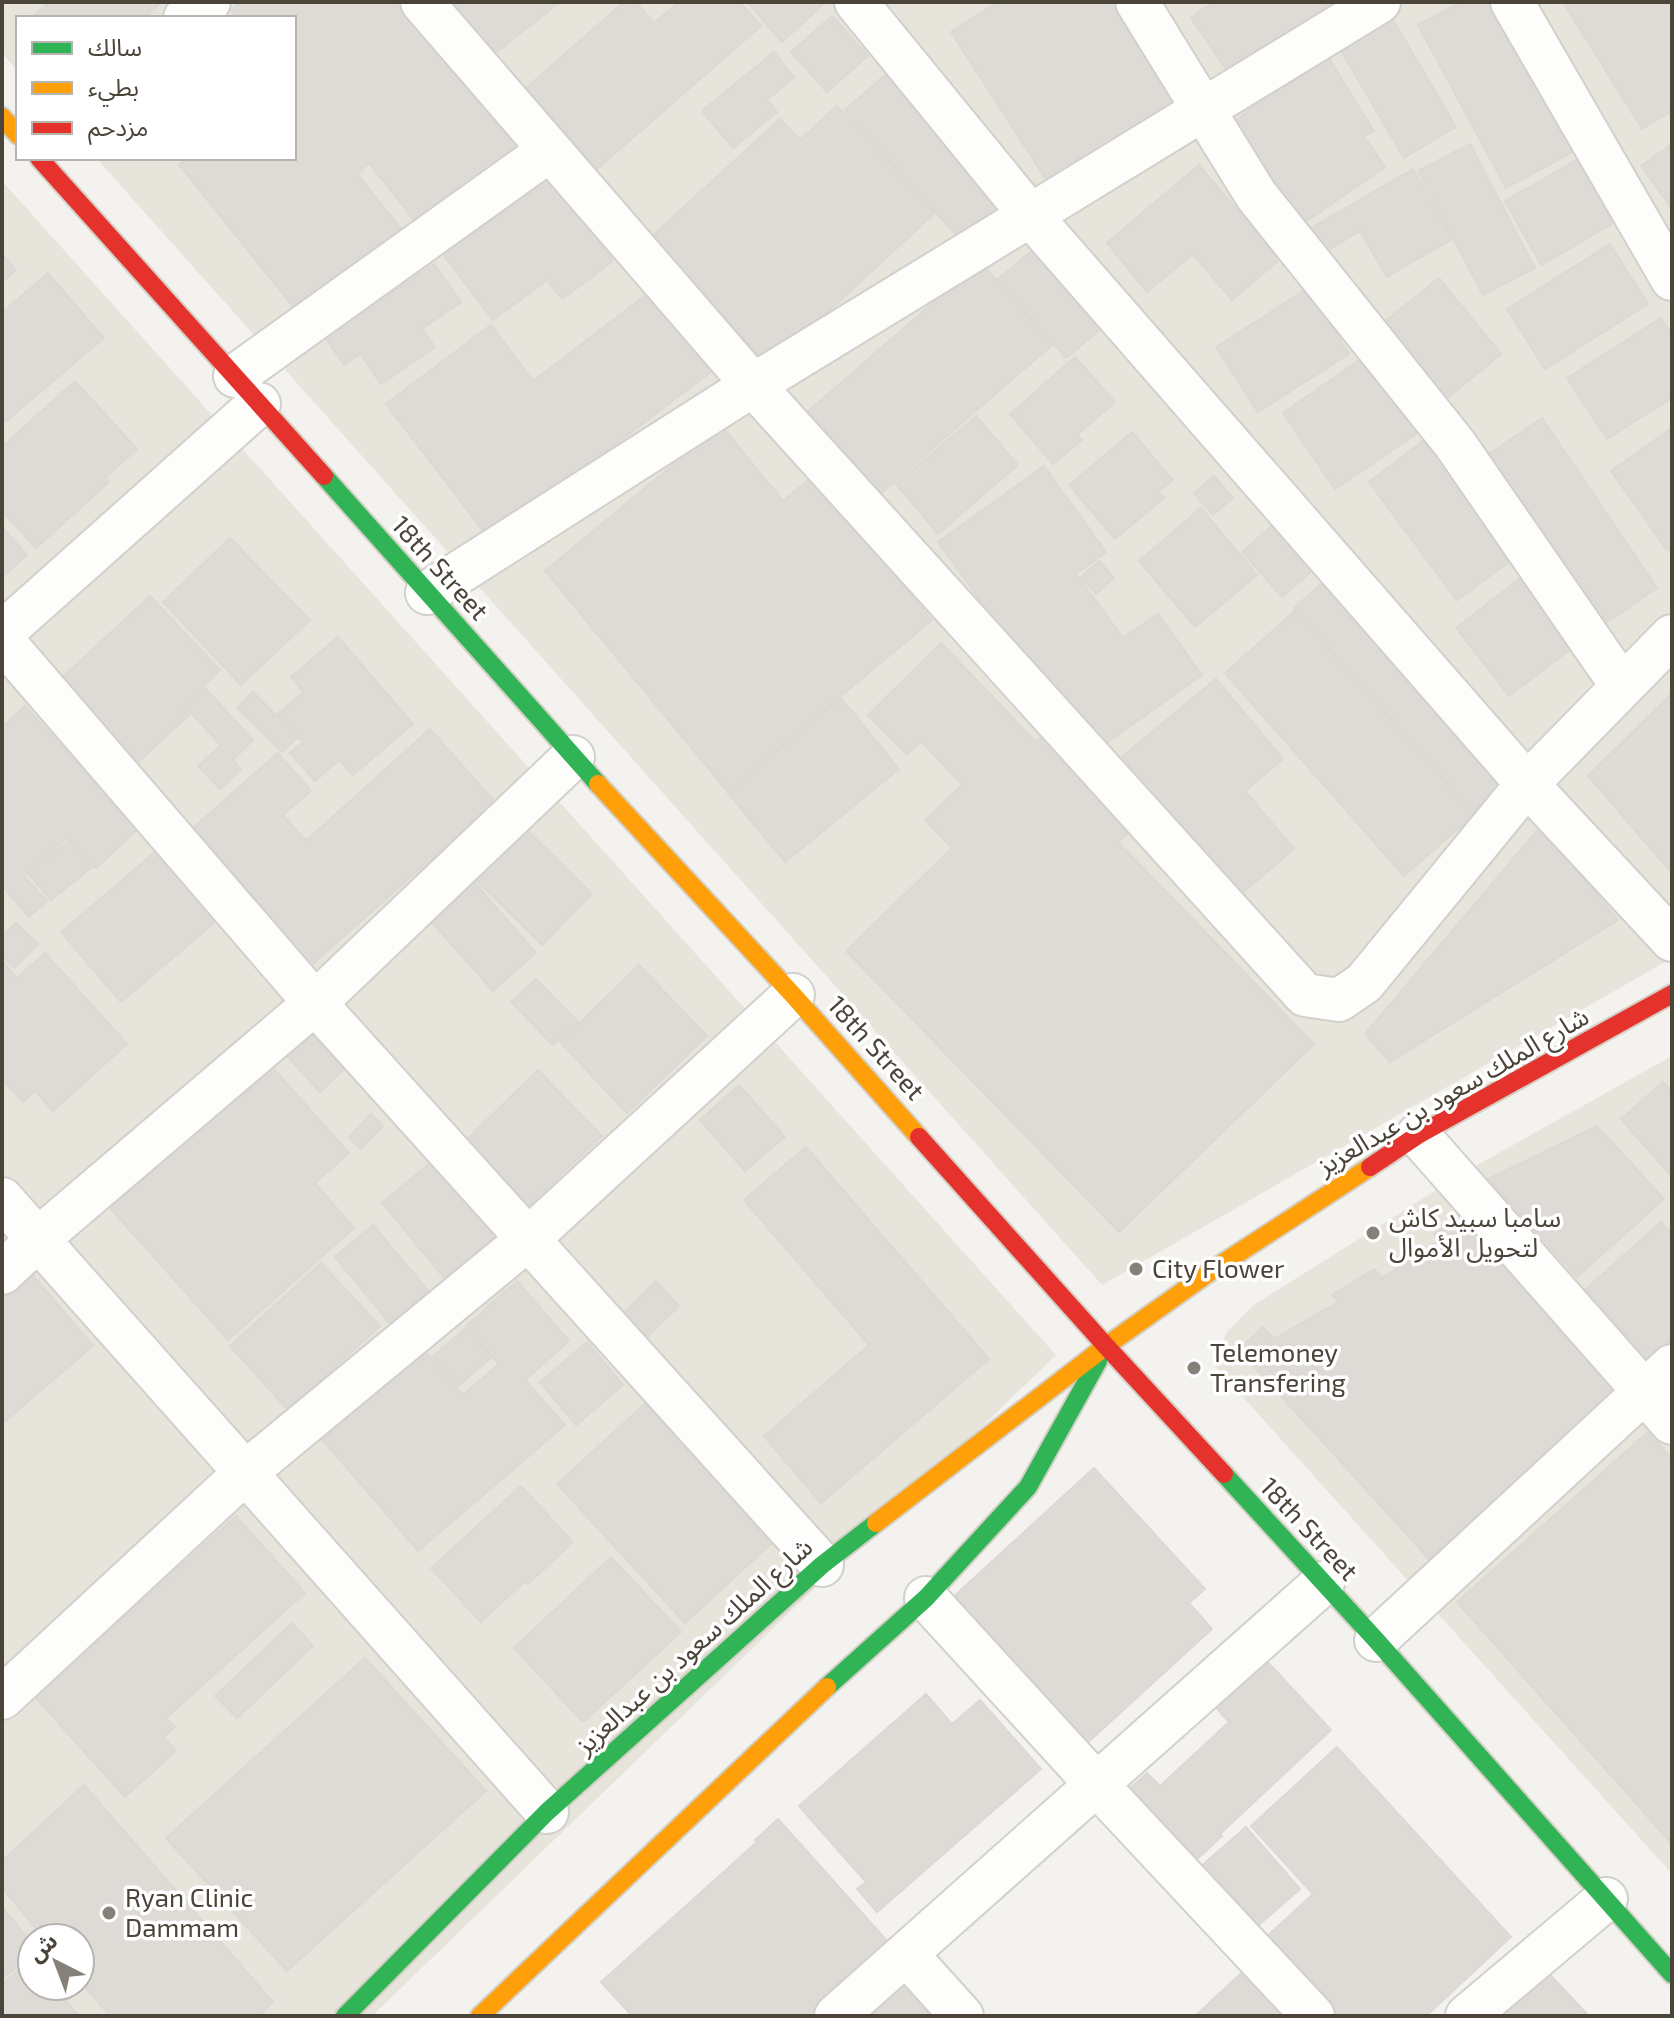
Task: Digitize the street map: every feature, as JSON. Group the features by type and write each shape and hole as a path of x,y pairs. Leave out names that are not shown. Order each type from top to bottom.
{"main road":[{"name":"18th Street","path":"41,160 573,757 793,995 1606,1899 1665,1952"},
{"name":"شارع الملك سعود بن عبدالعزيز","path":"345,2016 547,1812 822,1565 1106,1346 1214,1269 1418,1135 1672,994"},
{"name":"شارع الملك سعود بن عبدالعزيز","path":"480,2016 823,1690 926,1598 1028,1487 1106,1346"}],"street":[{"path":"188,16 209,2"},
{"path":"422,2 753,385 1305,995 1339,1000 1364,983 1527,784 1672,636"},
{"path":"856,2 1030,215 1527,784 1672,940"},
{"path":"1137,2 1256,195 1455,444 1622,686"},
{"path":"427,593 753,385 1379,2"},
{"path":"1512,2 1672,279"},
{"path":"2,633 247,390 550,150"},
{"path":"2,640 315,1003 822,1565"},
{"path":"2,1273 315,1003 573,757"},
{"path":"3,1696 246,1472 528,1239 793,995"},
{"path":"1418,1135 1658,1379 1672,1423"},
{"path":"2,1199 547,1812"},
{"path":"1376,1640 1658,1379"},
{"path":"836,2016 1323,1583"},
{"path":"926,1598 1313,2016"},
{"path":"1467,2016 1606,1899"},
{"path":"906,1954 962,2016"}],"shaded area":[{"path":"2,2 1672,2 1672,958 1102,1285 98,160 296,160 296,16 16,16 16,69 2,53"},
{"path":"2,181 1056,1355 372,2016 2,2016"},
{"path":"1672,1056 1672,1874 1215,1366 1226,1333 1252,1306 1470,1169"}],"building":[{"path":"50,2 162,2 146,16 33,16"},
{"path":"241,2 401,2 522,152 423,231 369,163 357,174 407,236 303,319 179,165 185,160 296,160 296,16 236,16 231,10"},
{"path":"445,2 560,2 489,58"},
{"path":"624,2 636,2 654,23 679,2 740,2 761,26 597,169 526,88"},
{"path":"747,2 826,2 782,42"},
{"path":"997,2 1131,2 1190,93 1049,184 951,32"},
{"path":"1213,2 1345,2 1233,79 1191,18"},
{"path":"1461,2 1498,2 1578,149 1506,188 1418,25"},
{"path":"1563,2 1672,2 1672,111 1642,129"},
{"path":"1389,13 1456,127 1404,158 1337,44"},
{"path":"832,16 868,56 827,92 791,52"},
{"path":"1324,50 1374,131 1364,136 1385,167 1301,225 1232,124"},
{"path":"774,52 794,77 767,100 777,112 733,148 702,111"},
{"path":"885,75 1003,206 962,242 845,110"},
{"path":"837,106 935,213 769,366 651,237 780,119 800,140"},
{"path":"1470,144 1535,268 1483,295 1418,171"},
{"path":"1672,144 1672,209 1641,166"},
{"path":"1578,159 1614,223 1541,265 1505,201"},
{"path":"1199,165 1279,260 1232,300 1193,254 1147,292 1107,243"},
{"path":"1413,169 1452,239 1387,277 1360,231 1325,252 1311,228"},
{"path":"549,173 613,261 562,299 547,280 493,320 442,253"},
{"path":"1610,244 1648,304 1545,369 1507,309"},
{"path":"1035,248 1104,326 1066,358 997,280"},
{"path":"2,254 16,270 2,282"},
{"path":"980,262 1052,345 878,496 806,413"},
{"path":"434,264 461,302 422,329 435,347 381,384 360,354 344,365 320,330 381,289 387,296"},
{"path":"48,273 104,338 4,423 2,313"},
{"path":"1439,278 1501,354 1440,404 1378,327"},
{"path":"655,288 716,368 490,540 386,404 491,325 533,381"},
{"path":"1308,288 1349,354 1258,412 1216,347"},
{"path":"1661,318 1672,334 1672,398 1607,439 1567,378"},
{"path":"1367,355 1419,432 1335,489 1283,413"},
{"path":"1075,357 1115,402 1077,435 1082,440 1053,464 1010,414"},
{"path":"75,381 137,449 105,478 109,482 36,548 2,511 2,447"},
{"path":"976,416 1018,465 938,534 896,484"},
{"path":"1542,418 1657,588 1600,627 1486,456"},
{"path":"721,425 783,501 813,476 932,620 727,791 545,571"},
{"path":"1672,428 1672,546 1667,550 1611,471"},
{"path":"1132,432 1173,480 1158,492 1164,498 1115,539 1069,485"},
{"path":"1428,437 1517,556 1457,600 1369,482"},
{"path":"1044,466 1106,552 1076,574 1123,638 1158,614 1202,675 1091,754 938,542"},
{"path":"1214,476 1233,498 1213,515 1194,493"},
{"path":"1201,508 1257,575 1195,627 1139,561"},
{"path":"1273,525 1313,570 1282,597 1242,552"},
{"path":"2,527 27,555 2,577"},
{"path":"230,538 310,620 241,685 163,602"},
{"path":"1099,561 1114,578 1096,594 1081,577"},
{"path":"1333,573 1515,779 1475,814 1294,608"},
{"path":"1522,577 1575,646 1509,696 1456,628"},
{"path":"150,596 220,670 182,706 190,714 134,766 51,688"},
{"path":"1295,611 1474,815 1404,876 1225,673"},
{"path":"338,637 413,724 353,775 339,760 315,781 290,753 303,742 278,714 303,692 291,677"},
{"path":"941,643 1036,742 1042,737 1132,829 1118,842 1314,1044 1119,1232 846,951 952,848 925,820 962,785 921,741 907,755 868,715"},
{"path":"1216,679 1283,759 1245,791 1294,849 1234,900 1117,761"},
{"path":"205,688 253,740 233,760 241,769 220,789 198,766 221,745 185,707"},
{"path":"253,692 298,737 282,752 237,708"},
{"path":"1672,693 1672,873 1588,776"},
{"path":"841,698 899,769 785,862 727,792"},
{"path":"25,706 137,830 96,868 68,837 24,876 47,901 29,917 2,886 2,727"},
{"path":"430,729 495,802 306,970 185,835 278,753 311,791 283,815 306,841"},
{"path":"520,823 592,894 542,945 470,874"},
{"path":"1540,827 1618,920 1390,1062 1365,1034"},
{"path":"70,840 92,867 51,900 28,874"},
{"path":"161,847 221,917 121,1002 61,932"},
{"path":"474,882 536,953 493,991 430,920"},
{"path":"16,923 38,944 14,968 2,956 2,937"},
{"path":"45,953 127,1044 53,1111 35,1091 23,1102 2,1079 2,961 17,978"},
{"path":"639,965 707,1036 627,1113 560,1042"},
{"path":"536,979 578,1022 553,1045 511,1002"},
{"path":"301,1023 345,1068 320,1092 277,1045"},
{"path":"263,1057 349,1153 315,1183 354,1228 228,1340 102,1199"},
{"path":"538,1070 602,1136 521,1213 458,1148"},
{"path":"1663,1082 1672,1092 1672,1177 1621,1119"},
{"path":"739,1085 785,1137 745,1171 700,1120"},
{"path":"371,1114 383,1126 361,1149 349,1137"},
{"path":"1597,1126 1664,1199 1577,1277 1488,1179"},
{"path":"806,1147 989,1359 821,1503 764,1436 869,1345 744,1200"},
{"path":"437,1157 506,1239 450,1285 382,1203"},
{"path":"1464,1214 1620,1395 1429,1559 1239,1350 1263,1327 1274,1339 1338,1302 1332,1295 1374,1269 1382,1278 1439,1241 1434,1234"},
{"path":"1661,1222 1672,1234 1672,1339 1648,1360 1586,1289"},
{"path":"373,1225 436,1300 397,1332 335,1257"},
{"path":"321,1263 380,1326 288,1410 230,1346"},
{"path":"26,1267 93,1346 2,1424 2,1288"},
{"path":"517,1281 569,1341 525,1380 565,1425 418,1551 322,1439 424,1350 463,1395 499,1364 466,1326"},
{"path":"656,1281 679,1306 634,1350 610,1327"},
{"path":"466,1328 491,1358 458,1386 433,1356"},
{"path":"587,1342 623,1385 576,1425 540,1382"},
{"path":"648,1401 775,1540 685,1623 557,1484"},
{"path":"1648,1432 1672,1459 1672,1844 1457,1602"},
{"path":"1094,1468 1205,1589 1189,1603 1212,1629 1085,1745 951,1599"},
{"path":"521,1486 573,1542 481,1622 431,1568"},
{"path":"236,1516 305,1593 166,1718 175,1727 164,1737 176,1751 125,1797 35,1697"},
{"path":"611,1557 681,1632 583,1722 514,1648"},
{"path":"292,1623 313,1646 237,1718 215,1696"},
{"path":"1262,1656 1331,1730 1194,1862 1127,1791 1147,1773 1160,1786 1229,1722 1212,1703"},
{"path":"365,1658 486,1791 287,1971 166,1838"},
{"path":"926,1694 952,1724 980,1700 1041,1769 877,1912 857,1889 866,1882 799,1806"},
{"path":"1337,1747 1511,1937 1426,2016 1333,2016 1263,1940 1313,1894 1251,1826"},
{"name":"Ryan Clinic Dammam","path":"84,1785 273,2002 259,2016 110,2016 96,2000 96,1922 31,1922 2,1888 2,1861"},
{"path":"778,1819 889,1943 808,2016 632,2016 601,1982 757,1842 755,1840"},
{"path":"1246,1827 1300,1889 1253,1930 1199,1868"},
{"path":"2,1907 16,1924 16,1967 2,1979"},
{"path":"1540,1964 1589,2016 1485,2016"},
{"path":"1249,1966 1295,2016 1195,2016"},
{"path":"16,1972 16,2002 67,2002 79,2016 2,2016 2,1985"},
{"path":"903,1974 939,2016 854,2016"}],"traffic: fast":[{"path":"324,476 598,784"},
{"path":"827,1687 926,1598 1028,1487 1098,1361"},
{"path":"1224,1474 1376,1640 1672,1974"},
{"path":"345,2016 547,1812 822,1565 876,1523"}],"traffic: slow":[{"path":"2,117 16,133"},
{"path":"598,784 919,1137"},
{"path":"876,1523 1106,1346 1214,1269 1370,1167"},
{"path":"480,2016 827,1687"}],"traffic: jam":[{"path":"41,160 324,476"},
{"path":"1370,1167 1418,1135 1672,994"},
{"path":"919,1137 1224,1474"}],"place":[{"name":"سامبا سبيد كاش لتحويل الأموال","path":"1373,1233"},
{"name":"City Flower","path":"1136,1269"},
{"name":"Telemoney Transfering","path":"1194,1368"},
{"name":"Ryan Clinic Dammam","path":"109,1913"}]}
